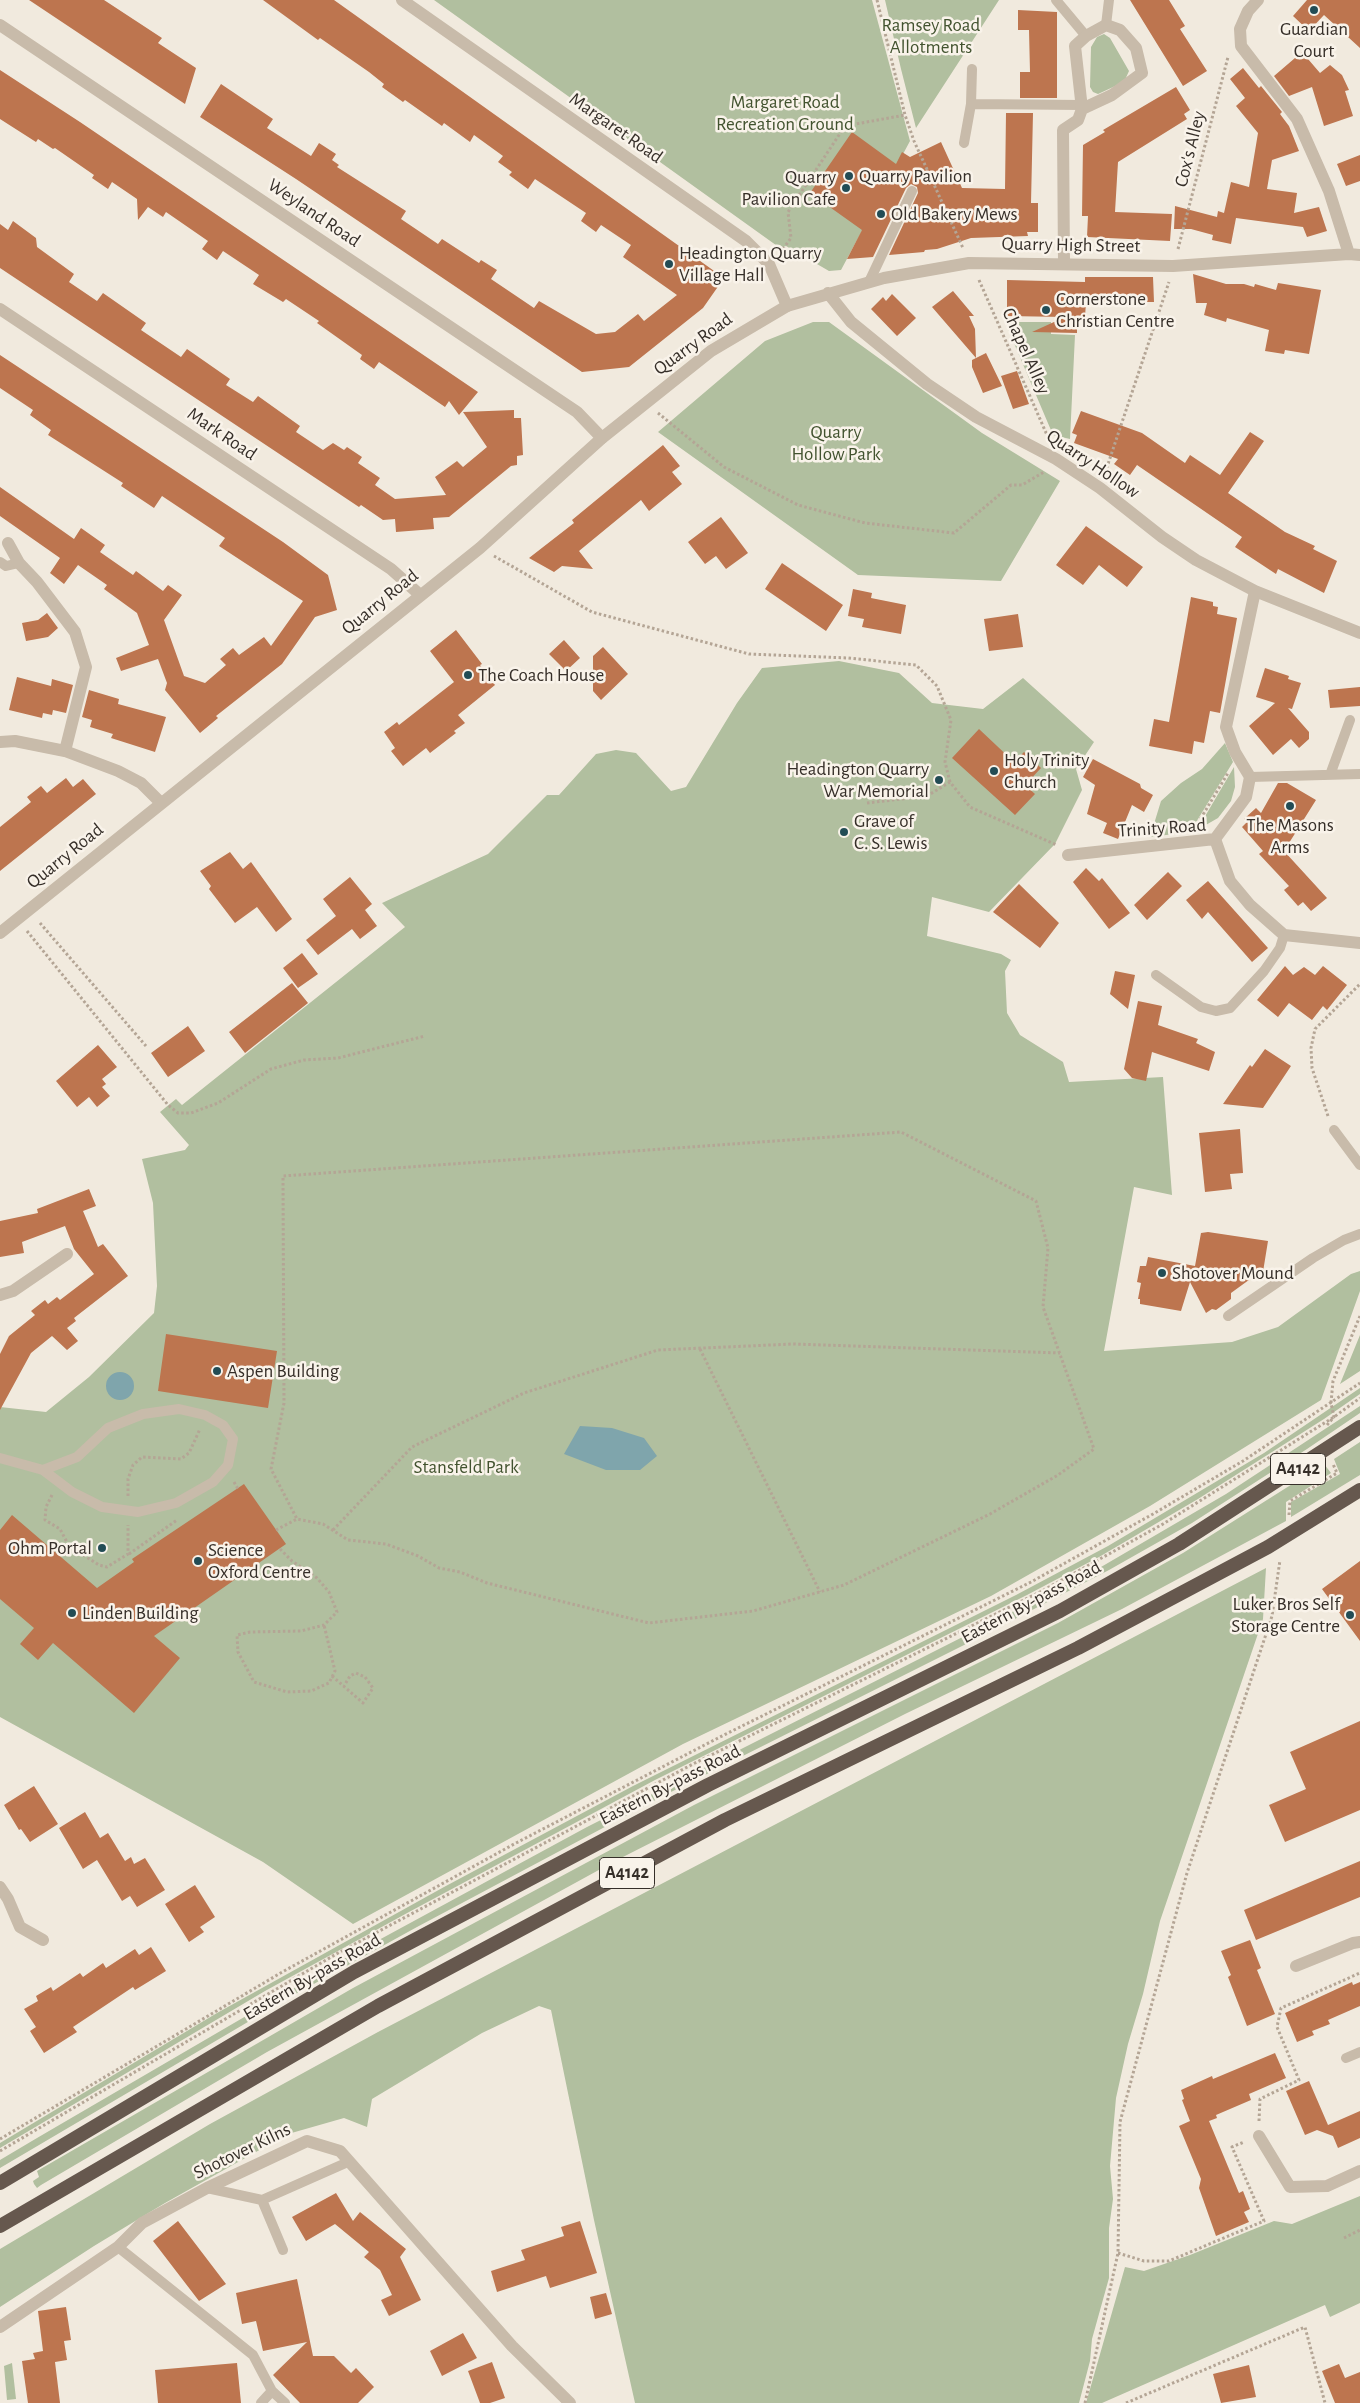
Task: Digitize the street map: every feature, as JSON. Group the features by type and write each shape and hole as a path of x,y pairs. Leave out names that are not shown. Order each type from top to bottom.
{"highway":[{"name":"Eastern By-pass Road","path":"0,2183 354,1972 708,1785 1060,1611 1179,1544 1360,1427"},
{"name":"A4142","path":"0,2226 404,1992 724,1820 1078,1648 1287,1536 1360,1490"}],"street":[{"name":"Margaret Road","path":"402,0 746,241 769,264 787,306"},
{"path":"1258,0 1248,11 1240,29 1241,46 1298,119 1355,255"},
{"name":"Weyland Road","path":"0,25 577,412 602,438"},
{"path":"1064,263 1063,130 1078,120 1082,107 1075,46 1086,36 1106,26 1120,30 1136,48 1142,73 1112,95 1082,107"},
{"name":"Quarry High Street","path":"787,306 870,282 970,263 1173,266 1355,255"},
{"name":"Quarry Hollow","path":"828,293 851,322 927,384 976,417 1051,456 1100,488 1190,556 1255,591 1360,633"},
{"name":"Quarry Road","path":"0,933 419,594 480,548 602,438 647,402 712,351 787,306"},
{"name":"Mark Road","path":"0,309 391,569 419,594"},
{"path":"8,543 19,563 37,582 74,632 86,667 65,751"},
{"path":"1215,839 1246,796 1250,777 1238,757 1226,727 1255,591"},
{"path":"0,742 15,741 65,751 118,771 141,783 161,803"},
{"name":"Trinity Road","path":"1068,855 1215,839 1230,881 1250,905 1284,935"},
{"path":"1284,935 1360,943"},
{"path":"0,1295 13,1291 67,1254"},
{"path":"0,1887 8,1899 20,1927 43,1940"},
{"path":"1296,1966 1360,1942"},
{"path":"1259,2136 1290,2187 1327,2186 1360,2171"},
{"name":"Shotover Kilns","path":"0,2327 118,2248 142,2223 207,2188 307,2141 340,2151 512,2346 570,2403"}],"lane":[{"path":"1056,0 1086,36"},
{"path":"1106,26 1109,0"},
{"path":"964,143 970,104 972,69"},
{"path":"970,104 1082,107"},
{"path":"870,282 912,191"},
{"path":"0,562 6,566 19,563"},
{"path":"1330,775 1350,720"},
{"path":"1250,777 1360,774"},
{"path":"1156,975 1201,1007 1216,1011 1230,1008 1264,972 1280,948 1284,935"},
{"path":"1334,1130 1360,1165"},
{"path":"1228,1316 1313,1258 1344,1240 1360,1234"},
{"path":"0,1458 43,1470 72,1492 102,1507 138,1512 176,1503 213,1482 228,1465 233,1439 223,1425 205,1415 179,1409 143,1414 108,1428 78,1457 43,1470"},
{"path":"1346,2058 1360,2052"},
{"path":"207,2188 262,2200 348,2162"},
{"path":"262,2200 283,2250"},
{"path":"118,2248 253,2355 272,2391 285,2403"},
{"path":"262,2403 272,2391"}],"path":[{"name":"Chapel Alley","path":"877,0 914,141 1048,437 1051,456"},
{"name":"Cox's Alley","path":"1100,488 1173,266 1230,52 1241,46"},
{"path":"769,264 791,238 788,212 845,126 906,115"},
{"path":"647,402 668,423 724,466 798,505 865,523 954,533 1011,485 1022,485 1045,471 1051,456"},
{"path":"480,548 592,612 748,654 848,658 916,665 937,686 952,720 945,762 950,782 970,807 1056,844 1068,855"},
{"path":"1186,843 1238,757"},
{"path":"867,803 927,796 950,782"},
{"path":"29,910 146,1046"},
{"path":"17,919 168,1105 178,1113 191,1112 218,1103 271,1069 304,1060 338,1058 425,1036"},
{"path":"1334,1130 1316,1084 1312,1068 1311,1048 1316,1029 1360,984"},
{"path":"276,1530 297,1520 323,1524 348,1540 386,1544 418,1556 438,1568 460,1572 487,1583 649,1623 753,1611 844,1585 990,1514 1058,1475 1094,1449 1043,1307 1048,1248 1036,1201 900,1132 283,1176 284,1403 272,1469 297,1520"},
{"path":"1334,1417 1331,1403 1333,1381 1360,1316"},
{"path":"333,1530 412,1446 524,1393 658,1350 793,1344 1060,1353"},
{"path":"700,1349 820,1592"},
{"path":"0,2139 284,1971 516,1843 729,1733 1031,1582 1145,1519 1243,1461 1360,1383"},
{"path":"0,2151 338,1953 692,1764 1042,1591 1163,1524 1334,1417 1360,1398"},
{"path":"59,1482 46,1507 45,1520 60,1529 69,1546 99,1565 107,1567 128,1554 128,1479 133,1465 142,1458 181,1459 189,1452 198,1439 205,1415"},
{"path":"1085,2403 1118,2252 1120,2122 1187,1873 1272,1616 1280,1558 1287,1536 1290,1500 1337,1473 1327,1450 1323,1431 1334,1417"},
{"path":"280,1549 292,1561 317,1578 329,1592 337,1612 324,1625 302,1631 250,1632 237,1635 238,1652 254,1682 287,1692 311,1691 329,1683 335,1671 324,1625"},
{"path":"332,1676 363,1703 373,1688 365,1677 356,1673 350,1676 344,1686"},
{"path":"1344,2238 1360,2230"},
{"path":"1126,2403 1305,2327 1325,2403"}],"green space":[{"name":"Margaret Road Recreation Ground","path":"434,0 872,0 910,141 841,270 829,271 786,246 780,248"},
{"name":"Ramsey Road Allotments","path":"885,0 999,0 916,128 901,69"},
{"path":"1104,34 1110,38 1129,71 1124,82 1098,94 1093,92 1090,87 1091,47 1097,37"},
{"name":"Quarry Hollow Park","path":"813,322 829,322 982,433 1060,481 1001,581 858,575 658,432 765,341"},
{"path":"1005,322 1051,322 1051,334 1075,335 1070,439 1053,435"},
{"name":"Stansfeld Park","path":"839,661 899,673 932,703 983,709 1023,678 1094,742 1076,769 1082,790 1055,844 989,912 932,897 927,936 1001,954 1011,960 1005,971 1007,1013 1020,1035 1063,1062 1069,1082 1163,1077 1172,1195 1134,1187 1104,1351 1232,1342 1278,1327 1351,1274 1360,1271 1360,1291 1321,1400 1150,1506 991,1596 683,1744 353,1924 263,1862 0,1717 0,1407 46,1412 89,1377 154,1313 157,1286 153,1203 142,1159 185,1150 189,1145 160,1112 176,1099 182,1105 405,927 382,903 488,854 547,795 559,795 596,754 616,750 636,753 671,791 686,787 737,703 762,668"},
{"path":"1225,743 1233,762 1190,832 1150,837 1161,801 1181,783 1202,769"},
{"path":"1234,767 1235,787 1231,801 1218,818 1197,830"},
{"path":"1360,1335 1360,1371 1340,1384"},
{"path":"1360,1388 1360,1394 1324,1419 1198,1499 1099,1557 1027,1595 655,1780 409,1912 265,1991 0,2148 0,2143 217,2013 444,1887 633,1786 1016,1595 1108,1546 1264,1453"},
{"path":"1360,1406 1360,1413 1307,1449 1192,1523 1109,1570 663,1796 417,1927 292,1996 0,2168 0,2160 342,1960 587,1827 1101,1567 1226,1494"},
{"path":"1360,1442 1360,1475 1291,1517 1291,1502 1340,1474 1334,1459"},
{"path":"1324,1464 1331,1473 1286,1502 1286,1521 1122,1609 905,1714 617,1860 267,2052 37,2188 34,2184 33,2181 39,2177 37,2171 353,1988 694,1805 1058,1623 1183,1553"},
{"path":"1266,1568 1263,1619 1160,1921 1143,1994 1128,2044 1116,2098 1110,2166 1113,2199 1109,2228 1109,2278 1092,2339 1090,2361 1079,2403 635,2403 594,2220 551,2010 539,2006 482,2033 372,2099 367,2127 344,2118 288,2134 165,2203 0,2307 0,2249 210,2124 378,2032"},
{"path":"1360,2196 1360,2303 1330,2317 1325,2305 1102,2403 1086,2403 1125,2267 1144,2271 1190,2255 1274,2221 1292,2224"},
{"path":"12,2363 16,2399 7,2400 4,2366"}],"water":[{"path":"120,1372 130,1376 134,1386 130,1396 120,1400 110,1396 106,1386 110,1376"},
{"path":"580,1426 612,1428 644,1438 657,1456 640,1470 606,1470 564,1454"}],"building":[{"path":"29,0 104,0 162,38 158,43 196,68 185,104"},
{"path":"263,0 334,0 724,278 703,308 629,367 582,372 296,179 200,117 221,84 273,119 267,128 311,156 319,143 336,154 332,160 339,165 337,167 406,211 401,219 438,244 442,239 479,263 481,260 497,270 491,279 534,308 539,301 596,334 615,332 638,314 644,321 677,295 623,257 631,245 601,225 596,232 581,221 586,213 535,179 528,189 509,175 512,172 498,162 503,156 474,135 470,142 444,123 442,126 405,100 403,102 382,87 384,84 369,72 320,38 318,40"},
{"path":"1130,0 1169,0 1185,26 1180,29 1207,71 1183,86"},
{"path":"1307,0 1360,0 1360,48 1324,15 1309,31 1293,16"},
{"path":"1018,10 1057,12 1057,98 1020,98 1020,72 1030,72 1029,30 1018,30"},
{"path":"1302,52 1320,73 1330,65 1342,75 1349,90 1345,91 1353,116 1324,126 1312,87 1289,96 1274,76"},
{"path":"1243,68 1259,88 1261,86 1282,112 1280,114 1289,126 1299,151 1272,160 1267,189 1297,193 1294,213 1319,207 1327,231 1307,237 1303,227 1236,218 1231,244 1212,240 1213,235 1191,229 1174,229 1175,206 1217,217 1218,211 1224,213 1231,182 1249,187 1258,133 1236,106 1245,98 1230,79"},
{"path":"0,70 80,122 478,392 459,415 449,401 445,407 379,362 374,369 360,359 362,355 317,323 319,321 286,299 283,302 253,284 259,275 223,251 217,260 202,249 208,241 166,212 163,217 148,207 138,220 137,199 112,182 108,189 92,178 94,175 55,148 53,149 38,139 36,142 0,119"},
{"path":"1176,87 1190,110 1184,114 1187,119 1118,162 1115,212 1172,214 1170,241 1087,237 1088,216 1082,216 1083,145 1105,132 1103,130"},
{"path":"1006,113 1033,113 1031,203 1038,203 1038,232 1027,232 1028,236 971,238 937,249 925,250 924,252 889,255 918,193 917,187 911,184 906,188 873,257 847,259 862,230 810,193 852,132 896,164 902,152 910,157 941,142 962,188 1005,189"},
{"path":"1360,155 1360,181 1346,186 1337,164"},
{"path":"13,221 36,238 37,247 74,274 69,282 97,301 103,293 146,323 141,330 181,357 187,349 230,379 226,385 253,402 258,396 300,426 296,432 323,450 333,443 344,450 347,447 362,457 358,463 380,478 375,485 395,499 446,495 435,477 457,461 463,467 487,447 463,412 514,410 514,418 521,418 523,455 517,456 517,465 511,466 449,517 433,518 434,529 396,532 395,519 383,520 361,505 359,507 0,268 0,224 8,230"},
{"path":"1193,274 1226,284 1244,284 1254,287 1255,284 1276,290 1278,283 1321,290 1309,354 1285,350 1284,354 1265,351 1269,330 1227,318 1226,322 1204,315 1207,303 1196,303"},
{"path":"1085,277 1153,277 1154,302 1086,302 1085,317 1077,316 1077,333 1032,332 1065,317 1007,316 1007,280 1085,282"},
{"path":"953,291 974,316 969,316 975,329 976,358 932,307"},
{"path":"892,294 916,318 897,336 871,309 883,297 886,301"},
{"path":"986,353 1002,386 983,393 972,367 972,360"},
{"path":"0,355 283,542 328,575 337,610 315,617 282,664 216,716 218,718 200,733 165,690 167,683 158,659 121,671 116,658 149,645 137,613 104,589 107,585 78,565 64,584 50,573 60,558 0,516 0,487 74,539 81,528 105,545 100,552 133,575 136,571 163,591 168,585 182,595 164,620 184,676 205,683 226,665 220,659 233,648 239,655 264,637 271,646 303,601 219,546 225,538 162,496 154,508 121,486 123,483 48,435 51,430 30,415 33,410 0,388"},
{"path":"1017,371 1029,404 1013,409 1001,376"},
{"path":"1081,411 1142,433 1185,463 1190,455 1220,475 1250,432 1264,441 1228,493 1285,532 1315,546 1313,549 1337,561 1324,593 1278,569 1276,574 1235,547 1242,537 1137,465 1130,475 1114,464 1118,459 1074,443 1077,435 1072,433"},
{"path":"663,445 680,466 672,472 682,484 649,511 641,500 579,551 593,569 562,566 554,572 529,558 574,523 572,520"},
{"path":"721,517 748,553 726,569 716,556 705,564 688,542"},
{"path":"1086,526 1143,567 1127,587 1099,565 1083,585 1056,565"},
{"path":"782,563 843,605 826,631 765,589"},
{"path":"853,589 872,593 871,598 906,605 901,634 862,627 864,619 848,616"},
{"path":"1191,597 1213,602 1213,606 1218,607 1217,614 1237,618 1220,713 1210,711 1204,743 1194,741 1192,754 1149,746 1154,719 1169,722"},
{"path":"47,613 58,628 48,637 26,641 22,623 38,620"},
{"path":"1018,614 1023,647 989,651 984,619"},
{"path":"456,630 482,664 480,665 495,685 458,715 465,723 454,731 456,733 430,753 426,748 403,766 391,751 395,748 384,732 397,722 399,725 454,682 430,651"},
{"path":"564,640 580,658 566,671 549,654"},
{"path":"603,647 628,674 601,700 593,691 593,656"},
{"path":"1265,668 1289,676 1288,679 1301,683 1292,709 1288,708 1309,732 1309,739 1299,748 1291,739 1273,755 1249,726 1275,703 1256,697"},
{"path":"17,677 51,686 52,679 73,685 66,713 53,710 52,715 43,713 42,718 9,710"},
{"path":"1360,687 1360,706 1330,708 1328,690"},
{"path":"89,690 119,699 118,704 166,717 155,752 111,738 113,734 90,727 92,720 82,717"},
{"name":"Holy Trinity Church","path":"979,729 1014,762 1024,752 1041,768 1025,785 1035,794 1015,815 952,758"},
{"path":"1093,759 1140,784 1141,788 1153,795 1144,812 1132,805 1118,839 1103,833 1107,823 1087,814 1095,785 1083,777"},
{"path":"66,778 73,787 83,779 96,794 0,871 0,827 31,802 27,797 41,786 47,793"},
{"path":"1278,783 1287,783 1316,800 1284,851 1327,898 1311,911 1303,902 1298,906 1284,890 1289,886 1259,854 1263,851 1242,827 1247,822 1244,819 1256,808 1261,813"},
{"path":"230,852 243,869 251,862 292,919 276,932 257,907 235,923 209,889 211,886 200,871"},
{"path":"1086,868 1099,881 1102,878 1130,913 1109,929 1073,882"},
{"path":"1168,872 1182,886 1147,920 1134,905"},
{"path":"350,877 372,904 365,910 377,926 360,939 352,929 318,955 306,940 336,916 323,899"},
{"path":"1208,881 1268,948 1252,962 1208,912 1202,919 1186,900"},
{"path":"1019,884 1059,923 1040,948 993,912"},
{"path":"302,953 318,974 298,988 283,968"},
{"path":"1285,966 1293,975 1304,967 1315,975 1323,966 1347,985 1327,1010 1323,1006 1312,1020 1289,1003 1278,1017 1257,1000"},
{"path":"1115,971 1135,975 1128,1009 1110,994"},
{"path":"292,983 308,1003 245,1053 229,1032"},
{"path":"1138,1001 1162,1006 1158,1025 1198,1039 1196,1043 1215,1052 1209,1071 1152,1052 1146,1081 1132,1078 1124,1069"},
{"path":"188,1026 205,1051 168,1077 151,1053"},
{"path":"98,1045 117,1067 102,1079 106,1084 102,1087 110,1096 97,1107 89,1097 77,1107 56,1081"},
{"path":"1265,1049 1291,1066 1263,1108 1223,1104 1250,1065 1252,1067"},
{"path":"1240,1129 1243,1173 1230,1174 1232,1189 1205,1192 1199,1133"},
{"path":"89,1189 96,1206 83,1211 98,1247 103,1244 128,1276 74,1318 76,1321 67,1328 78,1341 67,1350 52,1336 31,1353 0,1410 0,1354 9,1336 35,1315 31,1311 45,1300 48,1304 57,1297 60,1300 94,1274 74,1249 65,1226 22,1242 24,1253 0,1257 0,1221 38,1213 37,1209"},
{"name":"Shotover Mound","path":"1208,1232 1268,1241 1262,1278 1253,1277 1231,1293 1231,1299 1216,1310 1212,1309 1206,1313 1190,1282 1181,1311 1140,1304 1140,1299 1138,1299 1141,1283 1137,1282 1140,1266 1146,1266 1148,1257 1195,1266 1201,1233"},
{"name":"Aspen Building","path":"166,1334 277,1351 268,1408 158,1391"},
{"path":"244,1484 286,1544 154,1636 180,1658 134,1713 53,1643 38,1660 20,1644 34,1628 0,1599 0,1530 12,1515 97,1588 134,1562 132,1559"},
{"name":"Luker Bros Self Storage Centre","path":"1360,1561 1360,1641 1322,1589"},
{"path":"1360,1721 1360,1810 1285,1842 1269,1805 1306,1789 1290,1752"},
{"path":"34,1786 58,1824 30,1842 21,1829 19,1830 4,1805"},
{"path":"85,1812 100,1838 108,1833 125,1861 131,1857 134,1864 145,1858 165,1890 137,1907 130,1896 122,1901 97,1860 83,1869 59,1828"},
{"path":"1360,1861 1360,1897 1256,1940 1244,1910"},
{"path":"195,1885 215,1917 200,1927 204,1932 189,1942 165,1904"},
{"path":"1250,1940 1261,1968 1257,1970 1275,2014 1247,2026 1228,1977 1231,1975 1221,1951"},
{"path":"151,1947 166,1971 135,1990 133,1987 73,2027 77,2032 44,2053 30,2031 36,2027 24,2009 38,2001 36,1996 51,1987 53,1991 80,1973 83,1977 103,1963 106,1968 135,1949 139,1955"},
{"path":"1352,1982 1353,1985 1360,1982 1360,2006 1328,2020 1330,2024 1312,2031 1314,2035 1297,2042 1285,2013"},
{"path":"1275,2053 1286,2078 1249,2094 1251,2100 1216,2115 1217,2118 1209,2121 1239,2193 1243,2191 1250,2209 1244,2212 1249,2222 1216,2236 1199,2188 1201,2179 1179,2126 1190,2121 1182,2100 1184,2099 1181,2090 1212,2076 1213,2079"},
{"path":"1309,2081 1328,2125 1360,2111 1360,2138 1338,2148 1333,2136 1317,2130 1305,2135 1286,2091"},
{"path":"336,2193 353,2221 360,2212 406,2249 400,2257 421,2300 389,2316 381,2300 392,2295 380,2270 364,2257 369,2252 335,2224 306,2241 292,2217"},
{"path":"178,2221 226,2284 199,2301 153,2241"},
{"path":"580,2221 597,2273 550,2288 546,2276 497,2292 491,2271 525,2260 521,2250 564,2236 561,2227"},
{"path":"297,2279 313,2356 334,2356 351,2373 356,2368 374,2387 358,2403 300,2403 273,2375 307,2342 263,2351 256,2321 242,2324 236,2293"},
{"path":"606,2293 612,2314 595,2319 590,2297"},
{"path":"66,2307 71,2340 64,2341 67,2360 55,2362 60,2403 28,2403 22,2361 35,2359 33,2353 43,2351 38,2311"},
{"path":"463,2333 477,2358 442,2376 430,2351"},
{"path":"492,2362 505,2398 490,2403 480,2403 468,2371"},
{"path":"237,2363 241,2403 158,2403 155,2370"},
{"path":"1339,2364 1345,2378 1360,2372 1360,2403 1335,2403 1322,2371"},
{"path":"1249,2365 1256,2397 1221,2403 1213,2374"}],"place":[{"name":"Guardian Court","path":"1314,10"},
{"name":"Quarry Pavilion","path":"849,176"},
{"name":"Quarry Pavilion Cafe","path":"846,188"},
{"name":"Old Bakery Mews","path":"881,214"},
{"name":"Headington Quarry Village Hall","path":"669,264"},
{"name":"Cornerstone Christian Centre","path":"1046,310"},
{"name":"The Coach House","path":"468,675"},
{"name":"Holy Trinity Church","path":"994,771"},
{"name":"Headington Quarry War Memorial","path":"939,780"},
{"name":"The Masons Arms","path":"1290,806"},
{"name":"Grave of C. S. Lewis","path":"844,832"},
{"name":"Shotover Mound","path":"1162,1273"},
{"name":"Aspen Building","path":"217,1371"},
{"name":"Ohm Portal","path":"102,1548"},
{"name":"Science Oxford Centre","path":"198,1561"},
{"name":"Linden Building","path":"72,1613"},
{"name":"Luker Bros Self Storage Centre","path":"1350,1615"}]}
